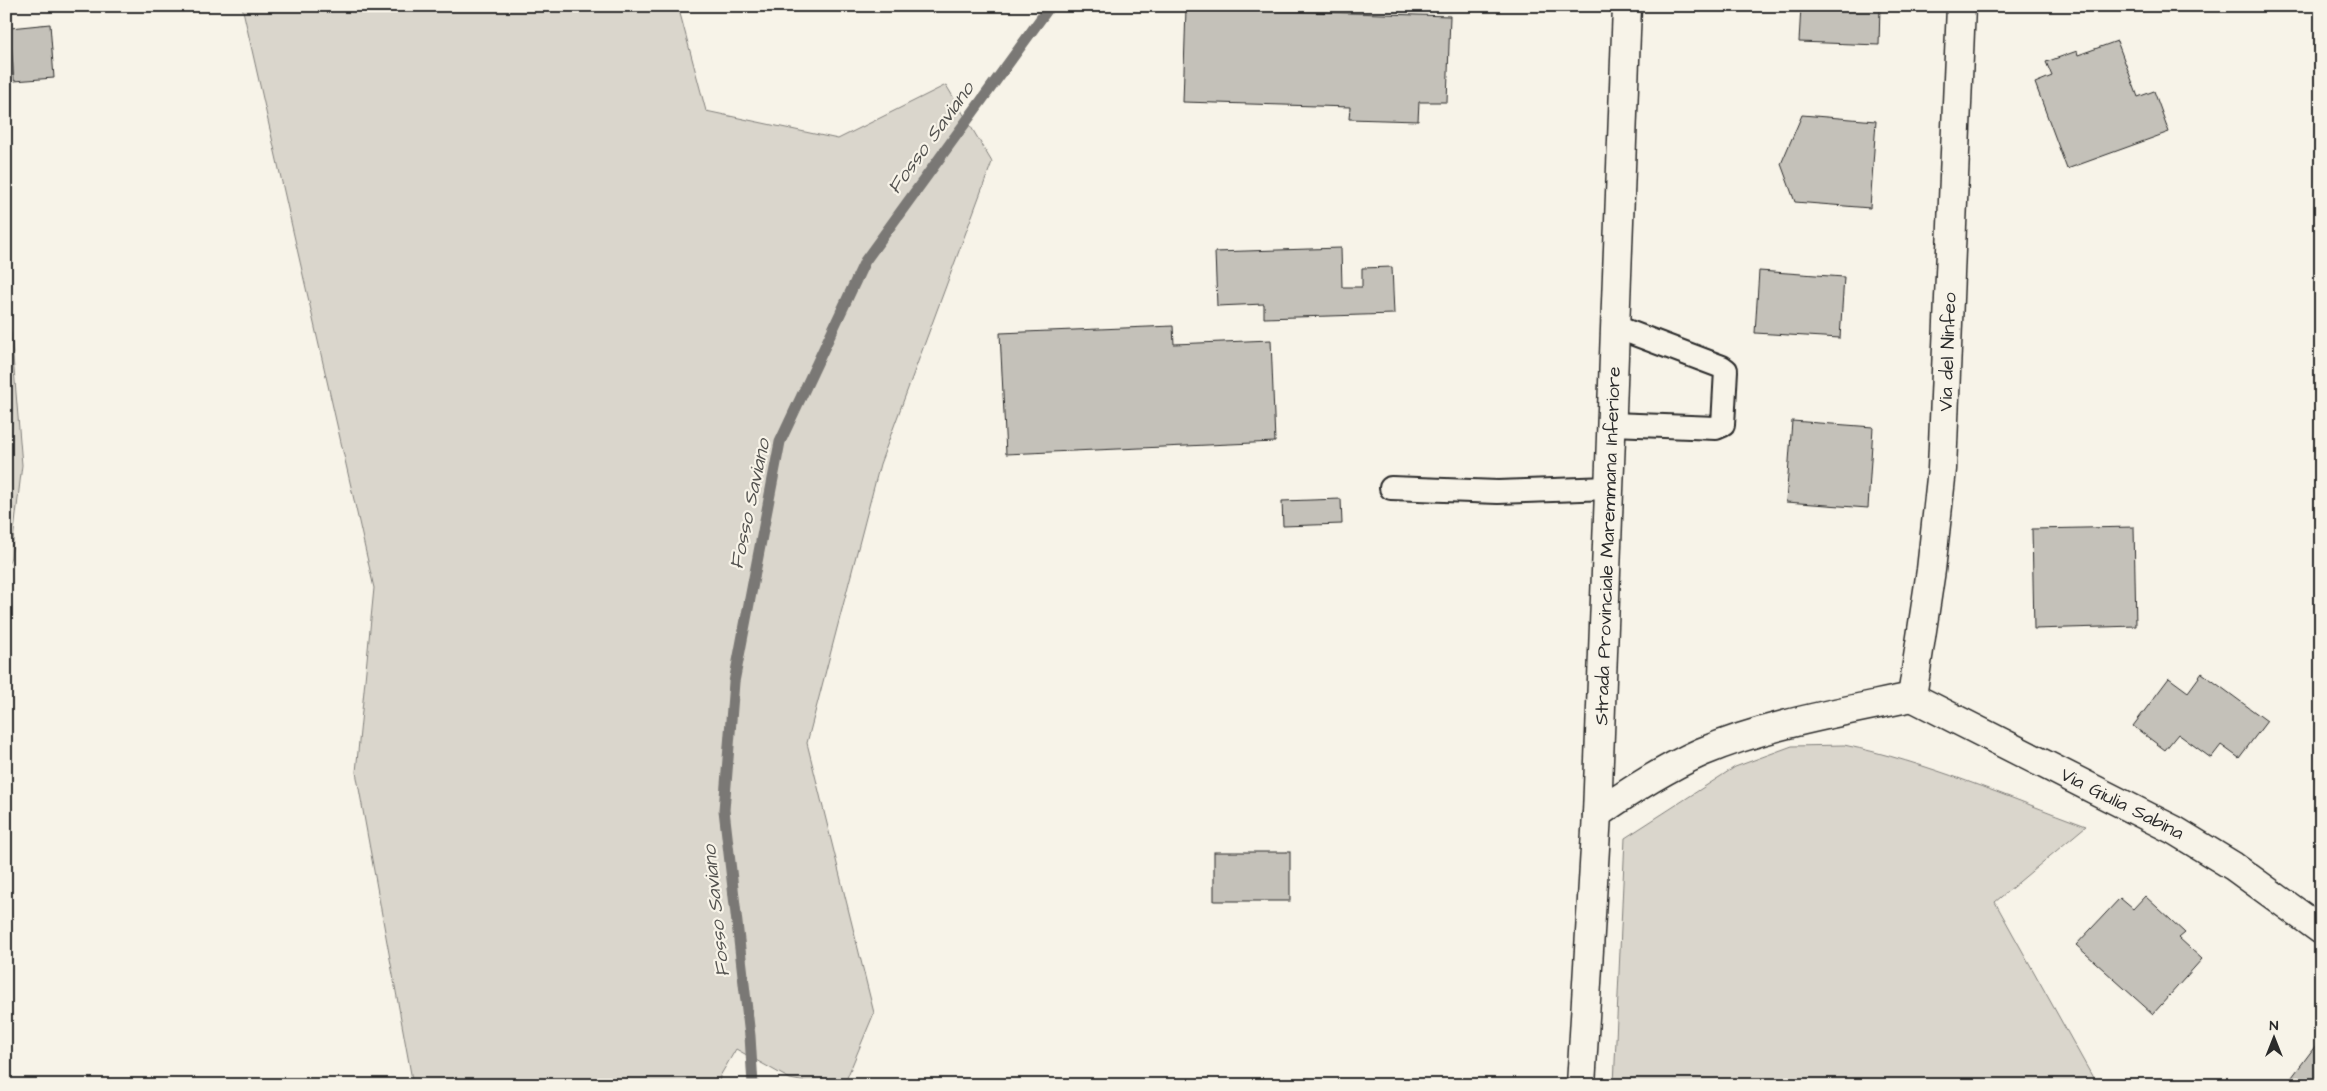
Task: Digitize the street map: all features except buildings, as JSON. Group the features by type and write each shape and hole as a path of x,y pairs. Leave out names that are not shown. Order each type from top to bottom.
{"street":[{"name":"Strada Provinciale Maremmana Inferiore","path":"1581,1085 1597,814 1627,6"},
{"name":"Via del Ninfeo","path":"1912,696 1932,570 1942,469 1961,6"},
{"path":"1597,814 1665,770 1725,743 1789,725 1912,696"},
{"name":"Via Giulia Sabina","path":"1912,696 2174,830 2233,866 2321,930"}],"lane":[{"path":"1612,424 1716,428 1723,425 1726,370 1722,366 1616,327"},
{"path":"1391,488 1498,492 1609,488"}],"shaded area":[{"path":"242,6 678,6 706,111 838,139 946,85 992,162 880,464 807,743 874,1013 844,1085 821,1085 790,1079 736,1049 720,1076 719,1085 413,1085 356,772 374,588"},
{"path":"6,314 11,333 22,465 11,557 6,569"},
{"path":"1844,745 1936,770 2086,826 1995,902 2097,1085 1614,1085 1625,838 1735,767 1792,746"}],"waterway":[{"name":"Fosso Saviano","path":"753,1085 750,1036 724,810 734,682 780,442 865,261 1050,6"}]}
